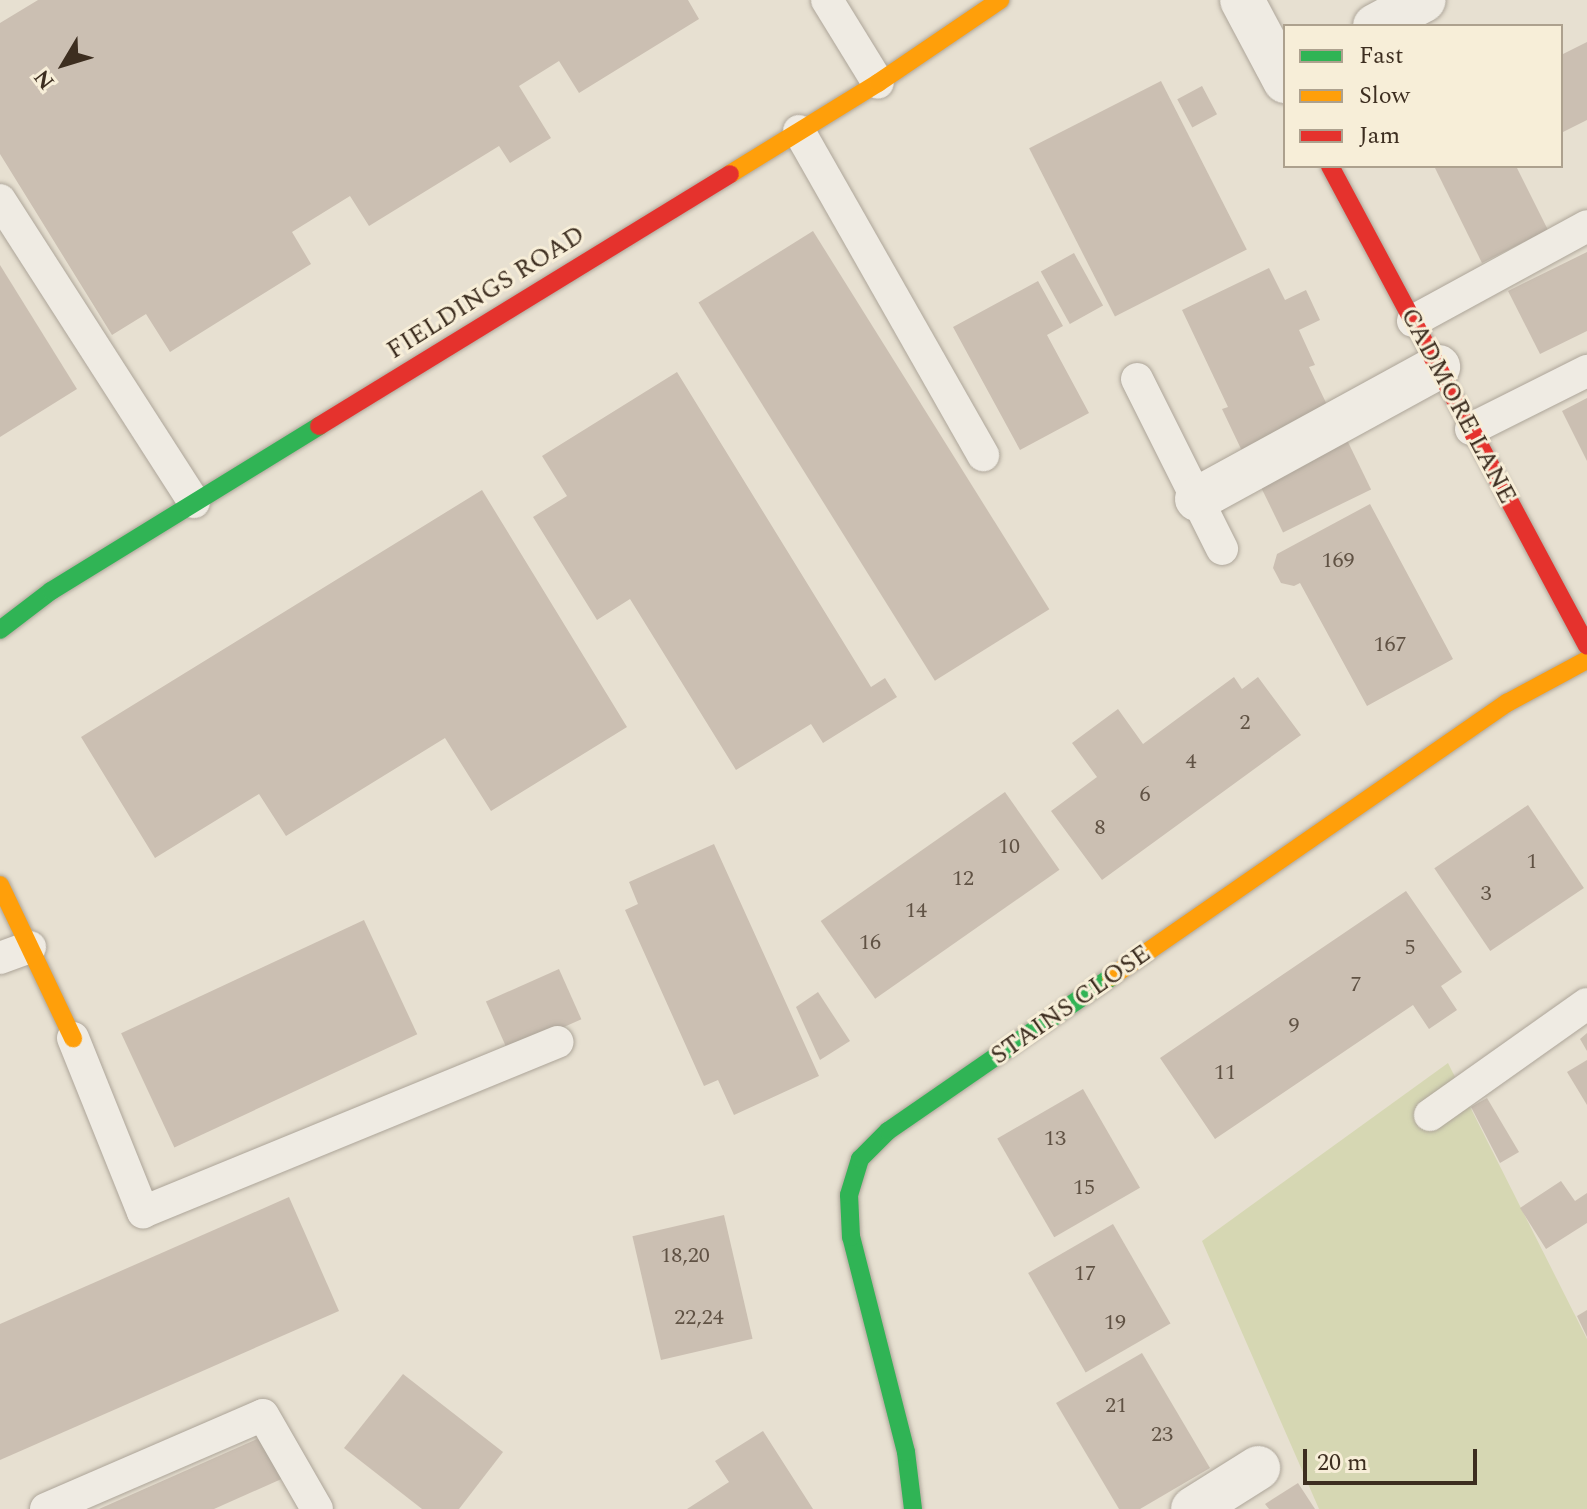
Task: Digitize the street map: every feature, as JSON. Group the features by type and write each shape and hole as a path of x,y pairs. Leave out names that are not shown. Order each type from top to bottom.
{"street":[{"name":"FIELDINGS ROAD","path":"0,630 51,591 878,83 1000,0"},
{"path":"1242,0 1283,75"},
{"path":"1379,24 1424,0"},
{"name":"CADMORE LANE","path":"1331,168 1587,646"},
{"path":"1197,499 1438,367"},
{"name":"STAINS CLOSE","path":"913,1509 906,1452 851,1237 849,1195 860,1159 888,1131 1507,703 1587,660"},
{"path":"0,885 73,1038"},
{"path":"1193,1509 1258,1468"}],"lane":[{"path":"827,0 878,83"},
{"path":"799,131 983,455"},
{"path":"0,200 194,502"},
{"path":"1413,321 1587,226"},
{"path":"1471,429 1587,371"},
{"path":"1137,379 1222,549"},
{"path":"0,958 30,947"},
{"path":"1430,1115 1587,1004"},
{"path":"73,1038 143,1212 557,1042"},
{"path":"46,1509 263,1415 317,1509"}],"green space":[{"path":"1448,1063 1587,1339 1587,1509 1319,1509 1202,1241"}],"building":[{"path":"38,0 688,0 699,19 579,93 559,61 519,86 551,138 510,163 499,146 369,226 350,196 292,232 311,264 170,352 146,314 112,335 0,154 0,23"},
{"path":"1587,42 1587,120 1563,132 1563,54"},
{"path":"1161,81 1247,249 1115,317 1029,148"},
{"path":"1202,86 1217,114 1192,127 1177,99"},
{"path":"1435,168 1517,168 1548,230 1482,263"},
{"path":"813,231 1049,609 935,681 699,303"},
{"path":"1587,252 1587,331 1540,354 1508,291"},
{"path":"1074,253 1103,305 1070,324 1041,271"},
{"path":"0,265 77,389 0,437"},
{"path":"1269,268 1285,300 1306,290 1320,320 1299,330 1315,365 1309,367 1329,409 1242,451 1222,409 1228,407 1182,310"},
{"path":"1038,281 1063,326 1047,335 1089,413 1020,450 953,327"},
{"path":"677,372 871,687 885,678 897,697 823,743 811,724 736,770 630,599 597,620 533,517 567,496 542,456"},
{"path":"1587,398 1587,461 1562,411"},
{"path":"1347,440 1371,489 1283,532 1259,483"},
{"path":"482,490 627,727 491,811 445,738 286,836 259,794 155,858 81,737"},
{"path":"1370,504 1453,659 1367,706 1300,583 1294,586 1281,583 1273,568 1277,554"},
{"path":"1234,677 1242,689 1258,677 1301,735 1102,880 1051,811 1097,777 1072,743 1118,709 1143,744"},
{"path":"1005,792 1059,870 875,999 821,921"},
{"path":"1528,805 1584,888 1490,951 1434,868"},
{"path":"714,844 819,1076 734,1115 718,1080 704,1086 625,910 638,904 629,882"},
{"path":"1406,891 1462,972 1441,986 1457,1010 1429,1029 1413,1005 1215,1139 1160,1058"},
{"path":"364,920 417,1034 174,1147 121,1033"},
{"path":"559,969 581,1019 508,1052 486,1002"},
{"path":"818,992 850,1041 820,1060 796,1007"},
{"path":"1587,1033 1587,1051 1580,1039"},
{"path":"1587,1060 1587,1105 1567,1072"},
{"path":"1083,1089 1140,1188 1054,1237 997,1138"},
{"path":"1487,1098 1519,1152 1500,1163 1471,1107"},
{"path":"1561,1181 1575,1201 1587,1193 1587,1223 1546,1249 1520,1208"},
{"path":"289,1197 339,1311 0,1460 0,1324"},
{"path":"724,1215 753,1339 661,1360 632,1236"},
{"path":"1113,1224 1170,1324 1086,1373 1028,1273"},
{"path":"1587,1310 1587,1337 1577,1316"},
{"path":"1142,1353 1210,1468 1140,1509 1119,1509 1056,1403"},
{"path":"403,1374 503,1452 459,1509 422,1509 344,1448"},
{"path":"763,1431 813,1509 687,1509 729,1482 715,1461"},
{"path":"266,1435 286,1477 214,1509 99,1509"},
{"path":"1298,1483 1315,1509 1269,1509 1265,1504"}],"traffic: fast":[{"path":"0,630 51,591 319,426"},
{"path":"913,1509 906,1452 851,1237 849,1195 860,1159 888,1131 1111,977"}],"traffic: slow":[{"path":"730,174 878,83 1000,0"},
{"path":"1111,977 1507,703 1587,660"},
{"path":"0,885 73,1038"}],"traffic: jam":[{"path":"1331,168 1587,646"},
{"path":"319,426 730,174"}]}
